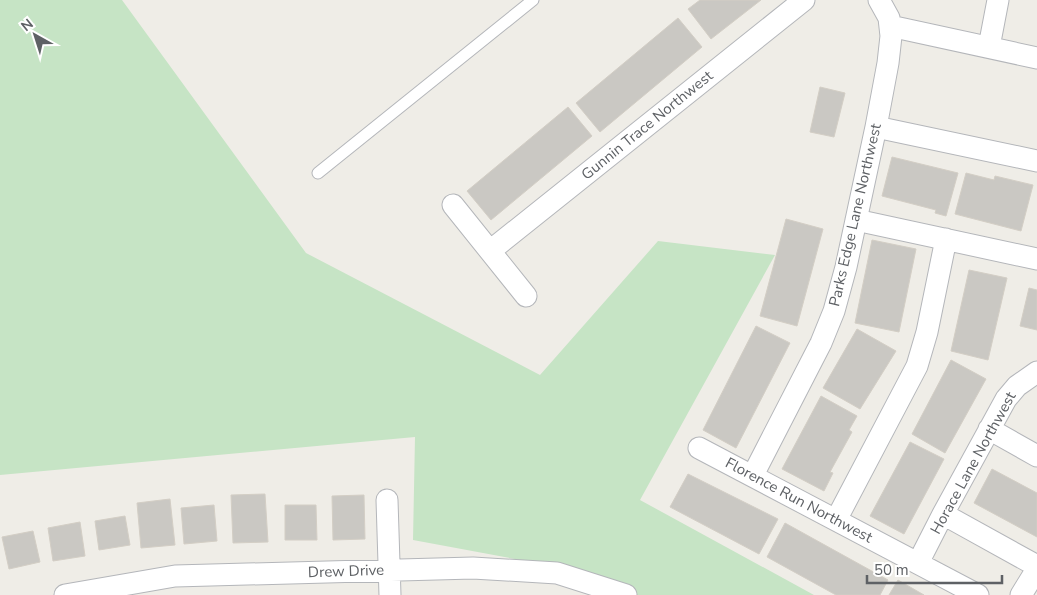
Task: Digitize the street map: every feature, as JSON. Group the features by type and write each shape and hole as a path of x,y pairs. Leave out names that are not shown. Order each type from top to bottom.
{"street":[{"name":"Gunnin Trace Northwest","path":"490,251 804,0"},
{"name":"Parks Edge Lane Northwest","path":"753,475 821,343 834,311 846,267 888,63 891,36 890,26 879,0"},
{"path":"988,47 998,0"},
{"path":"890,26 1037,58"},
{"path":"876,127 1037,162"},
{"path":"453,205 526,296"},
{"path":"856,220 1037,259"},
{"path":"836,520 917,366 927,332 946,239"},
{"name":"Horace Lane Northwest","path":"918,563 1006,398 1017,386 1037,372"},
{"path":"990,429 1037,456"},
{"name":"Florence Run Northwest","path":"700,448 978,595"},
{"path":"387,500 390,595"},
{"path":"943,514 1037,567 1022,595"},
{"name":"Drew Drive","path":"64,595 175,576 474,568 557,573 626,595"}],"lane":[{"path":"318,173 533,0"}],"green space":[{"path":"0,0 122,0 306,253 540,375 658,241 775,255 640,500 814,595 637,595 563,568 413,540 415,437 0,475"}],"building":[{"path":"700,0 761,0 711,39 688,9"},
{"path":"678,18 702,47 600,132 576,103"},
{"path":"820,87 845,93 834,137 810,132"},
{"path":"568,107 592,136 491,220 467,191"},
{"path":"892,157 958,173 946,216 935,213 936,210 882,196"},
{"path":"966,173 994,180 995,176 1033,185 1021,231 955,214"},
{"path":"786,219 823,229 797,326 760,316"},
{"path":"872,240 916,249 899,332 855,323"},
{"path":"969,270 1007,278 988,360 951,351"},
{"path":"1029,288 1037,290 1037,330 1020,326"},
{"path":"756,326 790,343 736,448 703,430"},
{"path":"857,329 896,351 860,409 823,388"},
{"path":"951,360 986,379 945,453 912,434"},
{"path":"821,396 857,416 849,430 852,432 830,472 833,473 824,491 782,469"},
{"path":"910,442 944,459 904,534 870,516"},
{"path":"992,469 1037,493 1037,537 974,503"},
{"path":"688,474 778,519 759,554 670,507"},
{"path":"265,494 268,542 233,543 231,495"},
{"path":"364,495 365,539 333,540 332,496"},
{"path":"170,499 175,545 141,548 137,503"},
{"path":"214,505 217,541 184,544 181,508"},
{"path":"285,505 316,505 317,540 285,540"},
{"path":"125,516 130,545 99,550 95,521"},
{"path":"80,522 85,556 53,561 48,528"},
{"path":"785,523 888,580 880,595 836,595 767,557"},
{"path":"33,531 40,562 9,569 2,537"},
{"path":"898,580 924,595 889,595"}]}
